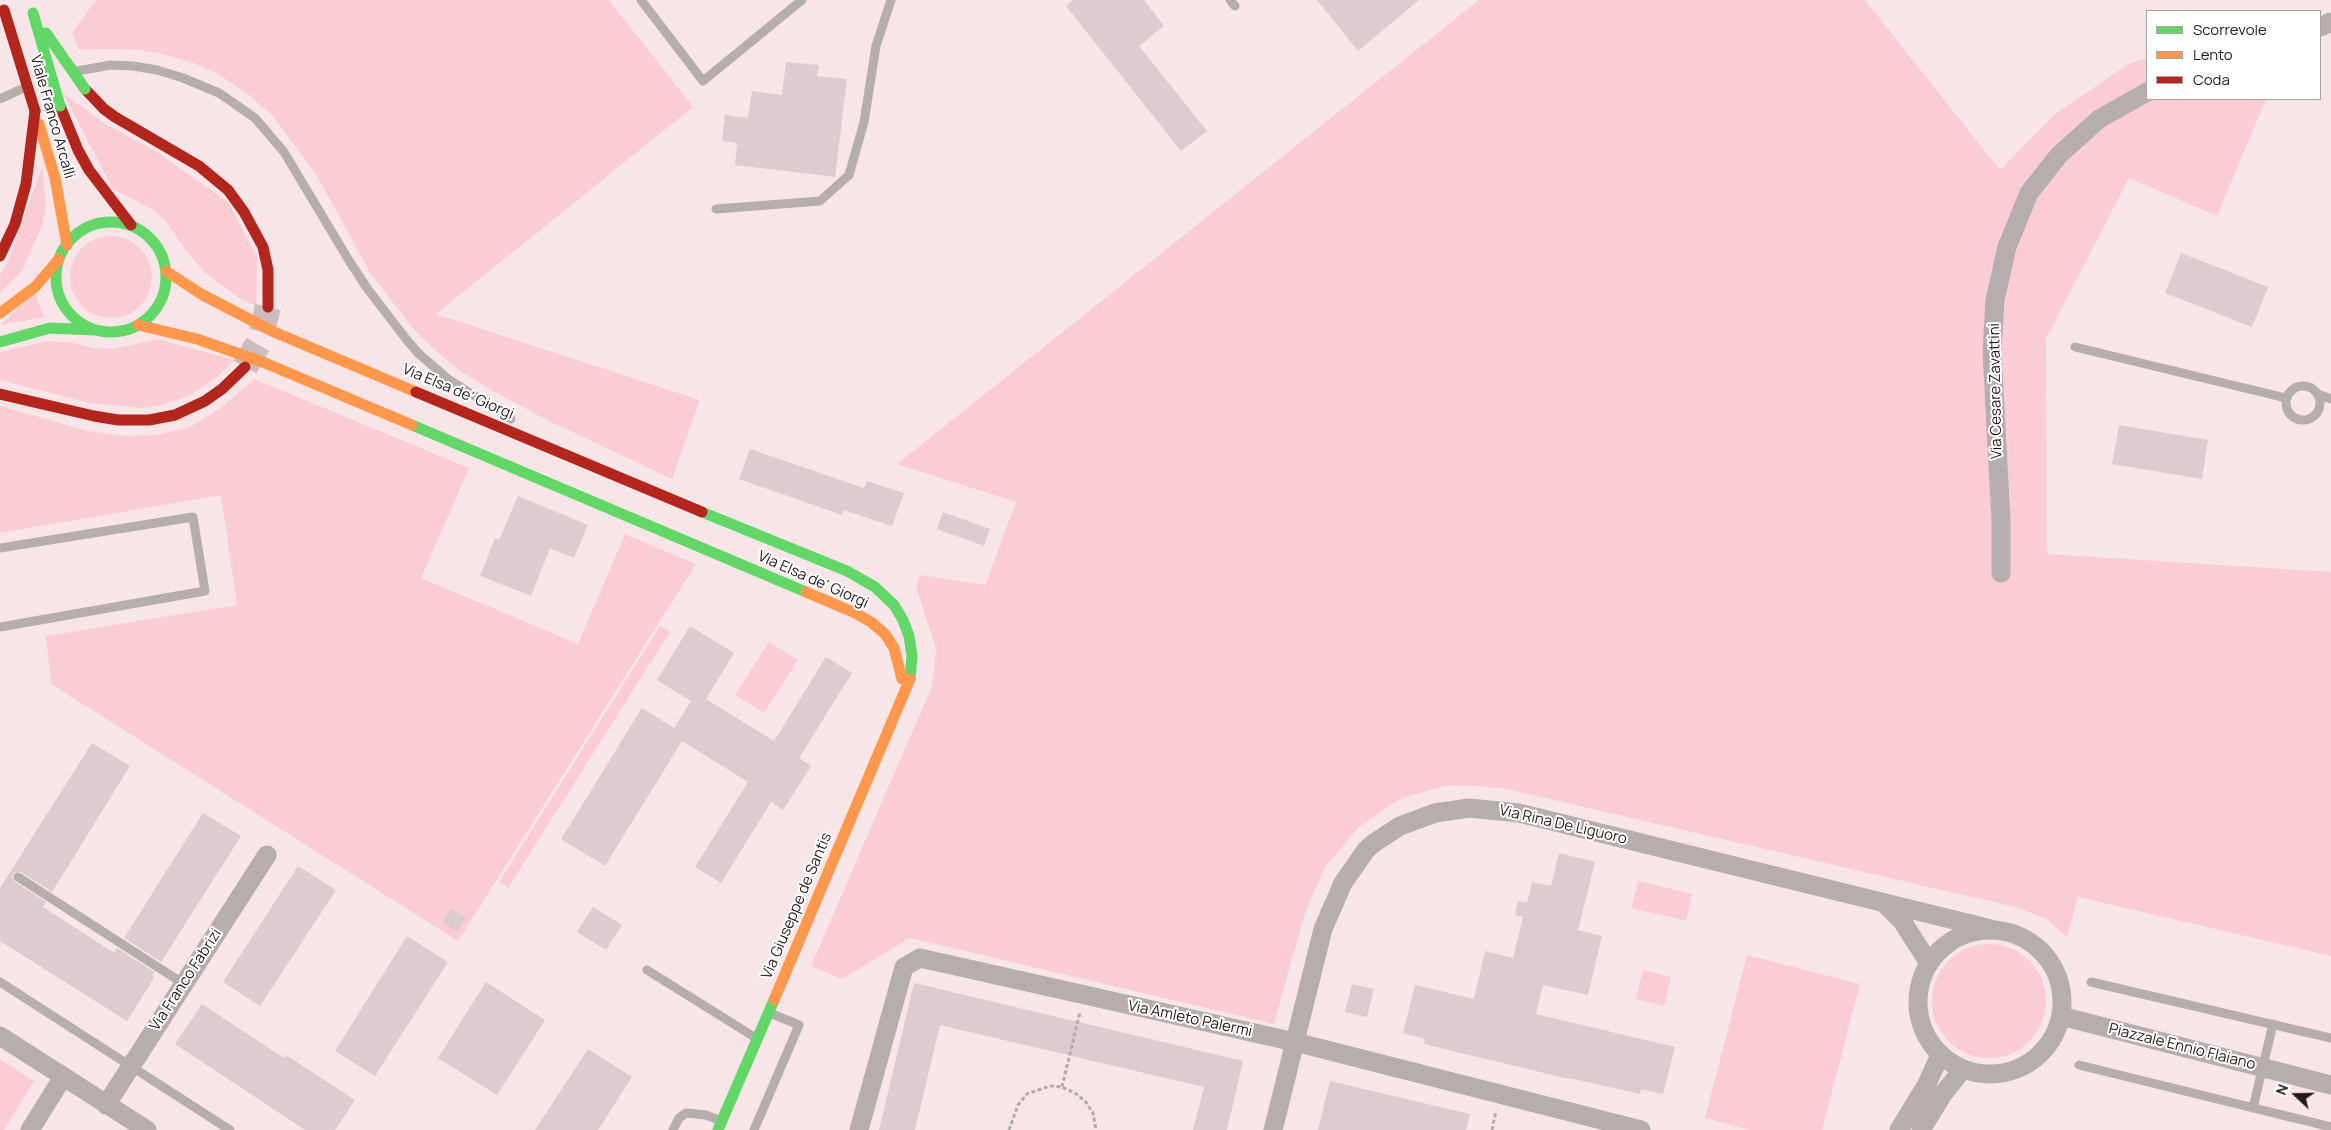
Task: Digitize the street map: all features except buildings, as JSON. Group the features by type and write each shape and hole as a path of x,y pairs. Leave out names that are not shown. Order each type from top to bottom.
{"main road":[{"name":"Viale Franco Arcalli","path":"29,0 60,106 86,165 132,225"},
{"name":"Viale Franco Arcalli","path":"2,5 56,184 67,245"},
{"path":"33,13 85,89 104,109 199,166 228,190 244,212 263,247 268,270 268,306"},
{"path":"0,256 15,224 26,184 35,111"},
{"path":"0,313 35,287 59,259 67,245 80,232 96,224 114,222 132,225 145,233 155,243 163,256 166,271 166,287 160,302 151,315 138,325 110,332 50,328 0,342"},
{"path":"59,259 56,276 59,294 67,310 79,322 96,330"},
{"name":"Via Elsa de' Giorgi","path":"166,271 201,294 274,332 847,571 875,587 894,606 903,620 909,636 912,656 911,676 904,695"},
{"name":"Via Elsa de' Giorgi","path":"138,325 197,339 264,363 855,613 872,622 885,634 894,648 904,695"},
{"path":"0,394 94,416 118,420 149,420 175,415 205,401 222,389 245,366"},
{"name":"Via Giuseppe de Santis","path":"720,1126 904,695"}],"street":[{"name":"Via Cesare Zavattini","path":"2001,572 2001,521 1992,352 1995,300 2007,247 2029,193 2059,155 2099,119 2146,93"},
{"name":"Via Rina De Liguoro","path":"1273,1130 1323,928 1332,905 1353,868 1366,850 1383,836 1417,818 1450,809 1469,808 1519,813 1991,929"},
{"name":"Via Franco Fabrizi","path":"106,1105 266,855"},
{"name":"Via Rina De Liguoro","path":"1882,901 1902,920 1929,963"},
{"path":"1991,929 2012,933 2025,939 2047,956 2058,975 2061,988 2061,1016 2054,1036 2041,1053 2025,1066 2005,1073 1984,1074 1963,1069 1940,1055 1930,1043 1921,1024 1918,1003 1921,982 1929,963 1946,945 1967,933 1991,929"},
{"name":"Via Amleto Palermi","path":"859,1130 904,967 920,958 1295,1042 1641,1130"},
{"name":"Piazzale Ennio Flaiano","path":"2061,1016 2331,1085"},
{"path":"0,1036 147,1130"},
{"path":"1899,1130 1926,1084 1940,1055"},
{"path":"1921,1130 1963,1069"},
{"path":"30,1130 63,1077"}],"lane":[{"path":"641,0 703,81 802,0"},
{"path":"716,209 820,201 850,175 864,122 876,46 891,0"},
{"path":"0,99 41,82 87,69 111,65 133,66 183,78 219,93 255,118 284,152 367,288 418,353 448,379 566,454"},
{"path":"2075,347 2286,398"},
{"path":"2318,394 2321,405 2312,419 2300,421 2290,415 2285,404 2286,398 2298,386 2309,387 2318,394 2331,399"},
{"path":"0,548 193,517 205,591 0,627"},
{"path":"18,877 184,984"},
{"path":"647,970 756,1038"},
{"path":"0,982 230,1130"},
{"path":"2091,982 2331,1038"},
{"path":"754,1130 799,1025 768,1012"},
{"path":"2253,1108 2273,1024"},
{"path":"2079,1065 2331,1127"},
{"path":"673,1130 679,1118 686,1112 706,1115 720,1126"}],"path":[{"path":"1062,1087 1084,996"},
{"path":"1009,1130 1018,1105 1027,1094 1050,1086 1062,1087 1076,1093 1085,1101 1093,1113 1096,1130"}],"shaded area":[{"path":"96,0 609,0 693,107 436,314 700,400 672,479 547,420 460,371 414,330 369,271 316,174 272,115 249,95 221,76 194,63 159,53 133,49 79,49 72,33"},
{"path":"1479,0 1865,0 2000,170 2055,114 2127,65 2146,58 2146,100 2266,100 2217,216 2129,178 2046,339 2047,554 2331,572 2331,956 2078,897 2067,937 2047,919 2015,907 1502,788 1450,785 1401,798 1359,827 1325,867 1305,913 1274,1024 910,938 842,979 811,966 932,686 936,649 916,586 920,575 985,585 1016,502 897,464"},
{"path":"63,93 107,125 157,152 228,202 257,257 256,306 239,298 204,272 184,248 166,221 153,210 113,189"},
{"path":"42,167 46,207 42,226 22,271 0,293 0,274 8,262"},
{"path":"111,236 127,239 140,248 149,261 152,277 149,293 140,306 127,315 111,318 95,315 82,306 73,293 70,277 73,261 82,248 95,239"},
{"path":"35,293 44,317 0,325"},
{"path":"158,339 234,360 216,378 192,394 162,405 144,408 89,403 0,380 0,352 48,341 69,342 94,348 113,349"},
{"path":"254,379 469,468 421,578 578,644 625,534 696,564 458,941 51,684 46,636 237,605 221,495 0,533 0,406 88,431 123,436 158,435 192,426 222,407"},
{"path":"660,626 670,632 508,888 499,882"},
{"path":"769,642 798,660 764,713 735,695"},
{"path":"1638,881 1692,894 1686,921 1631,908"},
{"path":"1989,944 2011,948 2029,961 2042,979 2046,1001 2042,1023 2029,1041 2011,1054 1989,1058 1967,1054 1949,1041 1936,1023 1932,1001 1936,979 1949,961 1967,948"},
{"path":"1747,955 1860,984 1822,1130 1750,1130 1705,1118"},
{"path":"1643,970 1671,977 1664,1006 1636,999"},
{"path":"0,1059 34,1081 4,1130 0,1130"}],"tunnel":[{"path":"245,367 259,342 268,307"}],"traffic: fast":[{"path":"33,13 60,106"},
{"path":"46,33 85,89"},
{"path":"111,222 132,226 150,238 162,256 166,277 162,298 150,316 132,328 111,332 90,328 72,316 60,298 56,277 60,256 72,238 90,226 111,222"},
{"path":"0,342 50,328 95,330"},
{"path":"412,425 806,592"},
{"path":"702,512 847,571 875,587 894,605 903,620 909,636 912,656 910,679"},
{"path":"718,1130 774,1000"}],"traffic: slow":[{"path":"39,124 55,178 67,245"},
{"path":"0,313 35,287 59,259"},
{"path":"166,271 201,294 274,332 416,392"},
{"path":"138,325 197,339 265,363 412,425"},
{"path":"806,592 855,613 871,622 885,634 894,648 902,679"},
{"path":"774,1000 910,679"}],"traffic: jam":[{"path":"4,10 35,111"},
{"path":"85,89 104,109 115,117 199,166 228,190 244,212 263,247 268,270 268,307"},
{"path":"60,106 78,150 89,170 131,225"},
{"path":"0,256 15,224 26,184 35,111"},
{"path":"0,394 94,416 118,420 149,420 175,415 205,401 222,389 245,367"},
{"path":"416,392 702,512"}]}
